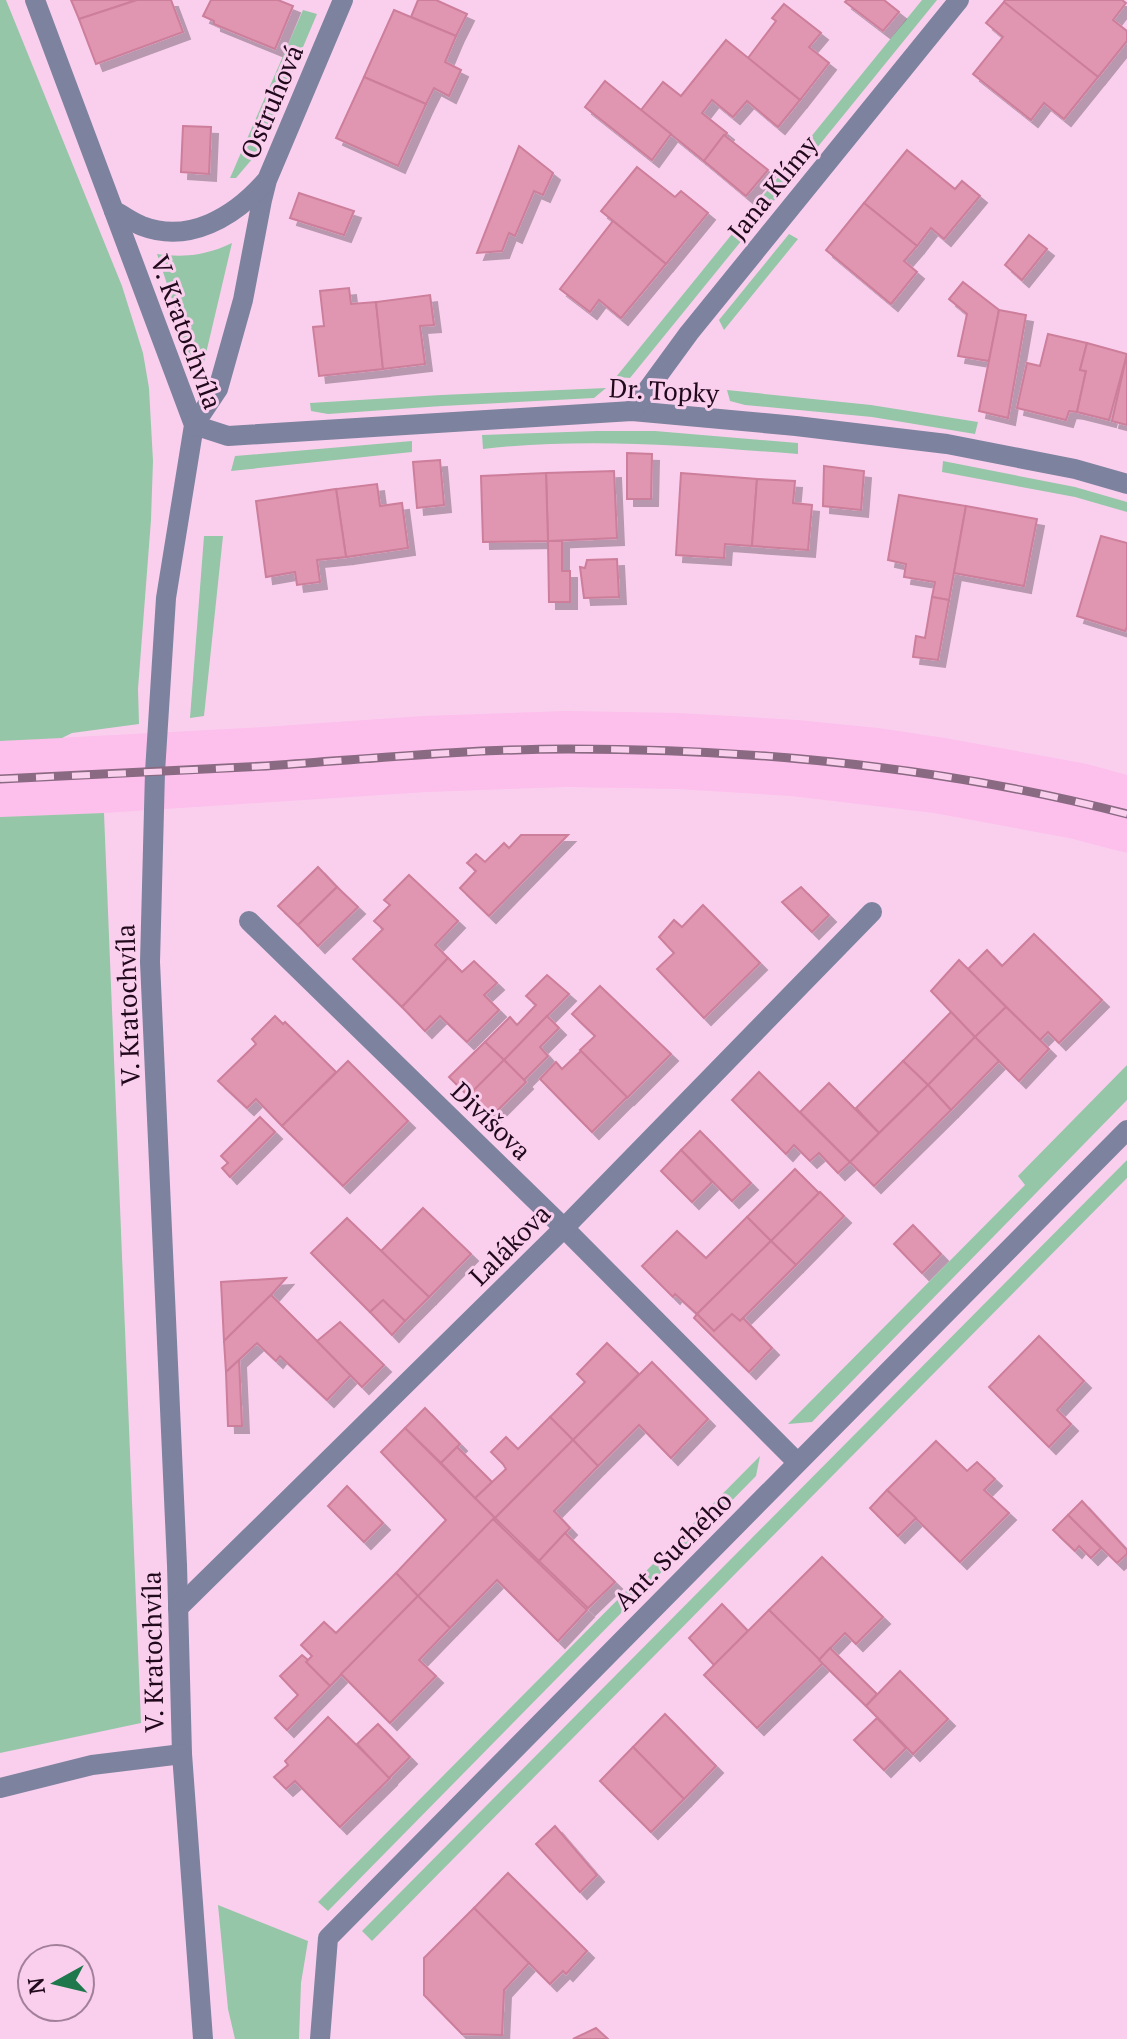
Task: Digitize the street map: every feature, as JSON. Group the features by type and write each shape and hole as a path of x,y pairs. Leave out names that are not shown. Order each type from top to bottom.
{"street":[{"name":"V. Kratochvíla","path":"35,0 194,425 166,598 155,772 150,962 182,1754 203,2039"},
{"name":"Ostruhová","path":"194,425 218,389 243,300 267,180 343,0"},
{"name":"Jana Klímy","path":"632,411 689,333 959,0"},
{"name":"Ostruhová","path":"114,211 143,226 171,232 197,230 239,207 267,180"},
{"name":"Dr. Topky","path":"194,425 228,436 632,411 947,444 1075,469 1127,484"},
{"name":"Lalákova","path":"178,1608 564,1228 872,912"},
{"name":"Divišova","path":"249,921 564,1228 797,1462"},
{"name":"Ant. Suchého","path":"320,2039 328,1938 1127,1130"},
{"path":"0,1788 92,1765 182,1754"}],"shaded area":[{"path":"566,711 680,713 878,728 1087,764 1127,775 1127,853 1069,838 934,813 791,796 677,789 567,787 427,792 0,817 0,741 423,716"}],"green space":[{"path":"0,0 6,0 122,286 143,353 149,388 153,461 138,689 139,724 72,733 62,738 0,741"},
{"path":"922,0 937,0 630,378 616,377"},
{"path":"303,10 317,14 259,151 236,178 230,178"},
{"path":"789,234 798,239 724,330 719,320"},
{"path":"232,243 204,362 201,366 191,366 157,254 196,254"},
{"path":"606,388 594,398 328,414 311,411 310,403 441,395"},
{"path":"727,390 871,405 978,422 975,434 872,417 745,405 730,401"},
{"path":"655,431 798,443 798,454 601,443 483,449 482,435"},
{"path":"412,441 412,452 231,471 235,456"},
{"path":"943,461 1075,487 1127,502 1127,512 1075,497 942,472"},
{"path":"204,536 223,536 204,716 190,718"},
{"path":"104,813 141,1723 0,1753 0,817"},
{"path":"1127,1065 1127,1100 812,1422 788,1424 1025,1185 1018,1176"},
{"path":"1127,1160 1127,1178 372,1941 362,1931"},
{"path":"760,1456 756,1476 328,1911 318,1902"},
{"path":"218,1905 308,1941 301,1983 299,2039 235,2039 228,2009"}],"building":[{"path":"71,0 137,0 79,19"},
{"path":"137,0 171,0 183,32 96,64 79,19"},
{"path":"211,0 278,0 293,6 275,49 214,24 214,21 203,16"},
{"path":"418,0 436,0 467,14 456,36 411,17"},
{"path":"884,0 899,12 883,31 845,2"},
{"path":"1005,0 1122,0 1126,3 1113,20 1127,31 1127,41 1098,77 1018,14"},
{"path":"1004,2 1098,77 1064,119 1044,103 1031,120 973,74 1003,37 986,23"},
{"path":"784,4 821,33 809,47 829,63 800,100 748,58 776,21 772,18"},
{"path":"394,10 456,36 445,62 461,70 449,96 434,88 426,104 364,77"},
{"path":"726,40 800,100 778,127 747,101 733,117 712,100 702,113 727,133 704,161 641,110 663,82 681,96"},
{"path":"364,77 426,104 398,166 336,138"},
{"path":"605,81 671,134 652,160 585,107"},
{"path":"183,126 211,127 209,174 181,172"},
{"path":"724,135 768,170 746,196 704,161"},
{"path":"519,146 553,173 543,195 534,191 515,236 509,233 502,251 477,253"},
{"path":"907,150 955,189 962,181 980,196 944,239 931,228 917,246 864,203"},
{"path":"637,167 675,197 681,191 708,213 666,264 601,211"},
{"path":"299,193 354,211 344,235 290,218"},
{"path":"864,203 917,246 904,261 917,272 891,304 826,250"},
{"path":"613,221 666,264 621,318 599,300 590,312 560,289"},
{"path":"1029,235 1047,249 1022,280 1005,265"},
{"path":"963,282 999,310 989,361 958,356 967,314 949,299"},
{"path":"349,288 351,304 376,302 383,369 319,376 313,327 324,326 320,291"},
{"path":"430,295 434,325 420,326 425,364 383,369 376,302"},
{"path":"999,310 1026,315 1008,418 979,411"},
{"path":"1048,334 1087,343 1080,370 1086,371 1077,412 1069,411 1066,420 1017,408 1027,363 1040,366"},
{"path":"1087,343 1127,354 1109,420 1077,412 1086,371 1080,370"},
{"path":"1127,354 1127,425 1112,421"},
{"path":"627,453 652,454 651,499 627,499"},
{"path":"440,460 444,505 417,508 413,462"},
{"path":"824,466 864,471 861,510 823,506"},
{"path":"614,471 617,538 548,541 546,473"},
{"path":"546,473 548,541 483,542 481,476"},
{"path":"681,473 757,479 752,546 725,544 724,558 676,555"},
{"path":"757,479 795,481 793,503 812,505 808,550 752,546"},
{"path":"377,484 380,506 402,503 408,548 346,557 336,489"},
{"path":"336,489 346,557 317,560 320,582 297,585 295,572 266,577 256,501"},
{"path":"899,495 966,506 949,600 932,597 935,582 904,577 906,564 888,560"},
{"path":"966,506 1037,519 1024,586 954,573"},
{"path":"1101,536 1127,543 1125,631 1077,616"},
{"path":"548,541 562,541 562,571 570,571 570,602 549,602"},
{"path":"617,559 619,597 584,598 580,567 585,568 587,560"},
{"path":"932,597 949,600 938,660 913,657 916,636 925,638"},
{"path":"521,835 568,835 489,916 460,888 476,871 467,863 476,854 485,862 504,843 509,848"},
{"path":"318,867 337,887 298,925 278,906"},
{"path":"409,875 458,921 435,945 448,958 402,1007 353,959 383,929 374,921 390,905 384,900"},
{"path":"337,887 358,907 318,946 298,925"},
{"path":"801,887 829,915 812,932 782,902"},
{"path":"703,905 760,963 704,1018 657,969 674,953 659,937 674,920 682,927"},
{"path":"1034,934 1102,1000 1059,1043 1048,1032 1040,1040 968,969 987,950 1002,966"},
{"path":"448,958 462,972 474,961 497,983 484,995 499,1010 467,1042 440,1016 425,1031 402,1007"},
{"path":"959,960 1006,1007 975,1037 931,991"},
{"path":"547,975 569,994 504,1060 485,1042 510,1017 517,1025 536,1005 526,996"},
{"path":"600,986 671,1054 627,1098 580,1050 595,1036 572,1014"},
{"path":"1006,1007 1049,1049 1019,1081 975,1037"},
{"path":"951,1012 975,1037 928,1085 903,1061"},
{"path":"275,1016 336,1072 282,1126 256,1099 247,1108 218,1081 256,1044 252,1039"},
{"path":"547,1016 559,1028 540,1047 548,1056 524,1080 504,1060"},
{"path":"975,1037 999,1061 951,1110 928,1085"},
{"path":"485,1042 504,1060 468,1096 449,1077"},
{"path":"581,1051 627,1097 592,1132 540,1079 556,1062 562,1069"},
{"path":"504,1060 526,1082 490,1118 468,1096"},
{"path":"348,1061 408,1121 343,1186 282,1126"},
{"path":"903,1061 928,1085 879,1133 856,1108"},
{"path":"759,1072 850,1162 838,1173 819,1153 810,1161 794,1145 786,1154 732,1100"},
{"path":"829,1083 879,1133 850,1162 800,1112"},
{"path":"928,1085 951,1110 874,1186 850,1162"},
{"path":"260,1117 275,1132 230,1177 222,1168 228,1163 221,1156"},
{"path":"700,1131 751,1183 732,1201 681,1150"},
{"path":"681,1150 712,1182 692,1202 661,1171"},
{"path":"795,1169 819,1193 771,1241 747,1217"},
{"path":"820,1192 844,1216 796,1265 771,1241"},
{"path":"423,1208 471,1254 429,1297 381,1251"},
{"path":"747,1217 771,1241 697,1314 675,1294 673,1297 642,1266 677,1231 706,1258"},
{"path":"347,1218 429,1297 405,1321 383,1300 370,1312 311,1253"},
{"path":"913,1225 941,1254 922,1273 894,1244"},
{"path":"771,1241 796,1265 740,1321 732,1314 714,1331 697,1314"},
{"path":"286,1278 271,1295 224,1341 221,1282"},
{"path":"271,1295 351,1375 327,1400 280,1356 276,1361 257,1343 226,1372 224,1341"},
{"path":"383,1300 405,1321 392,1335 370,1312"},
{"path":"697,1314 714,1331 732,1314 740,1321 743,1318 772,1348 749,1372 694,1318"},
{"path":"340,1322 384,1365 362,1387 317,1341"},
{"path":"1039,1336 1084,1381 1057,1410 1071,1424 1049,1447 989,1387"},
{"path":"607,1343 639,1374 573,1440 550,1417 585,1382 577,1374"},
{"path":"239,1360 242,1426 228,1426 226,1372"},
{"path":"652,1362 708,1419 671,1458 639,1425 598,1466 573,1440"},
{"path":"425,1408 460,1444 441,1463 405,1428"},
{"path":"550,1417 573,1440 495,1518 475,1498 506,1469 491,1452 506,1437 518,1449"},
{"path":"405,1428 495,1518 418,1596 396,1573 446,1520 381,1452"},
{"path":"573,1440 598,1466 554,1511 570,1528 539,1561 495,1518"},
{"path":"936,1441 967,1471 977,1462 995,1479 984,1490 1009,1513 960,1562 887,1490"},
{"path":"457,1447 492,1482 475,1498 441,1463"},
{"path":"347,1486 383,1523 364,1542 328,1506"},
{"path":"887,1490 916,1518 898,1536 870,1508"},
{"path":"1082,1501 1127,1550 1127,1554 1117,1563 1068,1515"},
{"path":"1068,1515 1101,1548 1091,1558 1079,1546 1075,1551 1053,1530"},
{"path":"493,1519 587,1610 558,1641 497,1580 450,1628 418,1596"},
{"path":"565,1533 615,1582 588,1608 539,1561"},
{"path":"822,1557 883,1617 856,1644 845,1633 819,1660 769,1610"},
{"path":"396,1573 418,1596 330,1686 306,1662 312,1656 301,1645 324,1622 336,1633"},
{"path":"418,1596 450,1628 419,1660 436,1676 390,1723 341,1674"},
{"path":"722,1604 748,1631 714,1665 689,1638"},
{"path":"769,1610 823,1663 757,1728 704,1675"},
{"path":"830,1648 877,1694 866,1706 819,1660"},
{"path":"302,1655 330,1686 287,1730 275,1718 298,1695 280,1676"},
{"path":"900,1671 948,1719 913,1754 866,1706"},
{"path":"665,1714 716,1766 684,1799 633,1747"},
{"path":"328,1717 390,1778 340,1827 295,1781 286,1789 274,1777 288,1765 285,1761"},
{"path":"877,1718 906,1748 884,1770 854,1740"},
{"path":"378,1724 410,1757 389,1778 357,1744"},
{"path":"633,1747 684,1799 651,1832 600,1781"},
{"path":"555,1826 597,1875 580,1892 536,1844"},
{"path":"508,1873 587,1951 566,1974 563,1971 550,1984 474,1908"},
{"path":"474,1908 529,1963 504,1990 502,2035 462,2034 424,1995 424,1958"},
{"path":"596,2028 608,2039 573,2039"}],"railway":[{"path":"0,779 493,751 639,750 780,757 920,773 989,784 1127,814"}]}
